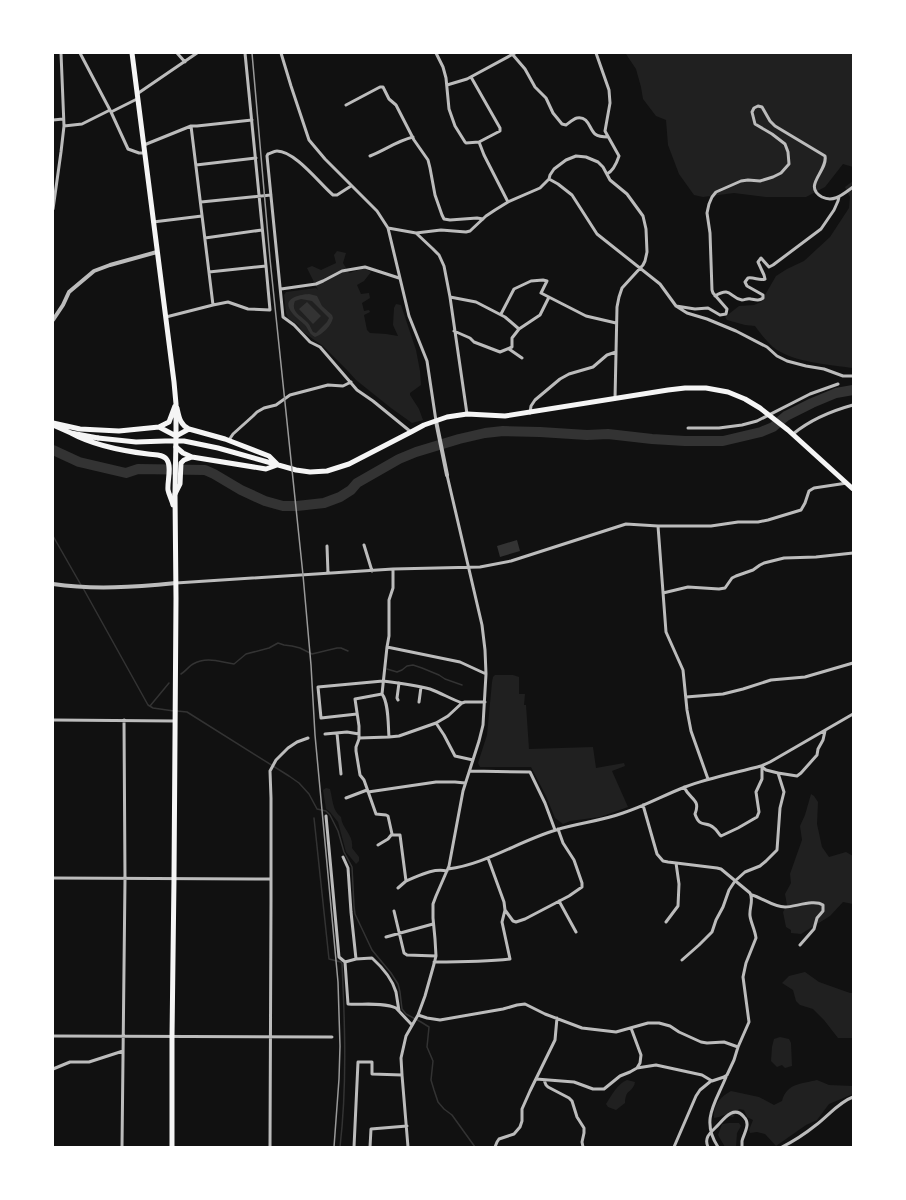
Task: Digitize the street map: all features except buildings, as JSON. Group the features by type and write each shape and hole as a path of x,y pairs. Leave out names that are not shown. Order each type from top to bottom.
{"main road":[{"path":"132,53 176,404 176,447 180,484 175,491"},
{"path":"71,433 98,438 136,442 184,441 218,448 296,470 310,472 327,471 349,464 424,425 447,417 467,414 505,416 679,388 706,388 728,392 745,398 793,434 850,485"},
{"path":"53,424 119,431 158,427 169,422 176,404"},
{"path":"176,404 180,421 189,429 229,440 269,456 278,465"},
{"path":"53,424 97,444 137,453 163,456 167,459 169,464 168,490 175,509"},
{"path":"158,427 176,436"},
{"path":"176,436 189,429"},
{"path":"176,447 183,453 192,457 266,469 278,465"},
{"path":"172,1147 176,584 175,491 178,464 192,457"}],"street":[{"path":"53,208 64,126 61,53"},
{"path":"80,53 111,111 128,149 139,153 144,153"},
{"path":"177,53 184,62"},
{"path":"64,126 82,124 137,97 197,53"},
{"path":"166,317 228,302 248,309 270,310 245,53"},
{"path":"282,53 282,59 309,140 325,159 377,211 388,228 409,316 427,361 443,457 482,626 485,650 486,674 483,725 465,784 447,870 433,904 436,956 426,996 406,1036 402,1049 401,1058 408,1147"},
{"path":"436,53 443,67 446,78 449,109 455,126 460,136 466,143 479,142 500,130 471,78"},
{"path":"596,53 609,90 610,107 605,131 619,156 611,172 607,174"},
{"path":"447,85 471,78 514,54 536,87 546,98 553,113 562,124 566,125 575,119 581,118 587,122 594,134 608,138"},
{"path":"346,104 382,86 389,99 396,105 429,164 435,194 443,217 446,220 483,219"},
{"path":"676,306 695,310 708,308 720,315 726,314 727,309 715,296 712,290 710,232 707,213 709,204 716,192 723,188 741,181 760,181 773,177 781,173 789,164 788,152 785,144 755,124 752,116 754,108 758,106 762,107 770,121 775,126 825,156 826,162 814,183 814,188 820,195 831,199 839,197 853,187"},
{"path":"53,120 63,120"},
{"path":"144,145 191,126 252,120"},
{"path":"191,126 213,305"},
{"path":"370,156 412,136"},
{"path":"479,142 484,156 508,202"},
{"path":"351,186 337,195 333,195 320,181 290,156 277,151 268,154 283,317 294,325 307,339 320,347 357,390 411,432"},
{"path":"388,228 416,234 441,230 468,232 483,219 508,202 540,188 549,179 554,169 566,160 586,156 598,162 603,167 610,180 627,194 639,210 645,222 647,235 647,252 645,261 622,288 617,307 615,399"},
{"path":"196,165 256,158"},
{"path":"549,179 572,195 597,234 660,284 676,306 736,332 766,347 777,356 787,361 824,369 842,376 853,376"},
{"path":"201,202 271,195"},
{"path":"715,296 726,292 742,300 748,298 761,300 763,295 747,286 745,282 751,277 763,280 765,279 758,262 759,259 763,260 770,266 773,265 819,230 831,214 838,202 839,197"},
{"path":"153,222 202,216"},
{"path":"205,238 262,230"},
{"path":"416,234 427,242 439,255 442,261 450,297 467,414"},
{"path":"53,320 63,305 69,292 94,271 157,252"},
{"path":"209,272 266,266"},
{"path":"281,289 316,284 342,271 365,267 399,278"},
{"path":"501,314 514,289 531,280 544,280 546,281 541,293 586,316 616,323"},
{"path":"450,297 476,302 501,314 520,329"},
{"path":"454,331 470,338 474,342 500,352 509,349 512,347 512,338 520,329 540,315 549,297"},
{"path":"509,349 522,358"},
{"path":"530,412 531,406 535,400 560,379 569,374 593,367 607,355 616,352"},
{"path":"229,440 233,434 257,412 264,408 276,405 290,395 328,385 344,386 351,382"},
{"path":"688,428 719,428 742,425 757,421 771,416 810,394 838,384"},
{"path":"793,434 804,425 824,415 853,405"},
{"path":"53,584 108,588 372,570 469,568 499,564 622,524 711,526 768,520 801,510 809,491 814,488 850,485"},
{"path":"658,526 666,632 683,670 687,710 691,731 708,779"},
{"path":"364,545 372,570"},
{"path":"327,546 328,573"},
{"path":"663,593 688,587 725,588 730,580 736,576 753,570 760,564 784,558 853,554"},
{"path":"389,737 386,704 384,695 382,694 389,636 388,600 392,592 393,569"},
{"path":"387,647 460,662 486,674"},
{"path":"686,697 723,694 771,680 798,678 853,663"},
{"path":"357,714 320,718 318,687 383,681 421,687 462,703"},
{"path":"398,700 399,683"},
{"path":"419,702 421,687"},
{"path":"382,694 355,699 359,726 359,738 356,747 360,776 364,780 376,814 388,816 392,834"},
{"path":"359,738 399,736 436,723 448,716 462,703 467,701 485,702"},
{"path":"398,888 406,881 429,872 456,868 488,858 556,830 602,820 624,813 684,787 708,779 761,767 853,714"},
{"path":"53,720 175,721"},
{"path":"122,1147 125,879 124,720"},
{"path":"436,723 455,756 472,760"},
{"path":"761,767 766,770 797,776 817,755 825,731"},
{"path":"325,734 354,732 359,734"},
{"path":"337,733 341,774"},
{"path":"270,1147 270,776 271,768 276,760 288,748 297,742 308,738"},
{"path":"684,787 688,794 697,803 698,808 695,814 698,822 712,826 721,836 757,817 759,814 756,792 762,780 761,767"},
{"path":"470,771 530,772 556,830 574,860 582,885 574,893 560,901 516,922 513,921 505,910"},
{"path":"682,960 712,932 729,890 735,881 745,872 760,866 777,850 780,808 784,792 778,773"},
{"path":"346,798 367,791 436,782 455,782 465,784"},
{"path":"643,805 657,854 663,861 714,866 721,869 752,896 780,907 790,907 818,902 822,905 822,911 815,921 814,929 800,945"},
{"path":"326,816 339,956 345,962 348,1004 385,1005 396,1008 412,1026"},
{"path":"378,845 388,839 392,834"},
{"path":"392,834 400,836 406,881"},
{"path":"343,857 348,868 356,959"},
{"path":"434,962 466,963 510,959 502,922 505,910 504,902 488,858"},
{"path":"666,922 678,906 679,884 676,863"},
{"path":"53,878 271,879"},
{"path":"718,1147 710,1132 710,1120 713,1104 734,1060 749,1019 743,981 746,963 756,938 750,916 752,896"},
{"path":"560,901 576,932"},
{"path":"394,911 404,953 407,955 436,956"},
{"path":"386,937 434,924"},
{"path":"345,962 356,959 372,958 385,972 395,988 400,1012"},
{"path":"417,1016 433,1019 445,1019 525,1004 582,1028 604,1032 616,1032 648,1023 659,1023 670,1026 679,1032 701,1042 724,1042 738,1047"},
{"path":"495,1147 499,1139 514,1134 520,1127 522,1121 522,1109 555,1040 557,1018"},
{"path":"631,1028 641,1055 640,1063 637,1068"},
{"path":"53,1036 332,1037"},
{"path":"53,1069 70,1062 89,1062 123,1051"},
{"path":"354,1147 358,1062 372,1062 372,1074 402,1074"},
{"path":"536,1079 574,1082 593,1090 600,1090 604,1089 620,1076 637,1068 656,1065 702,1075 711,1081"},
{"path":"674,1147 700,1090 711,1081 726,1075"},
{"path":"544,1080 546,1086 572,1101 577,1117 584,1128 582,1147"},
{"path":"782,1147 811,1129 838,1106 853,1097"},
{"path":"708,1147 706,1141 710,1132 733,1112 744,1116 746,1120 747,1124 742,1141 742,1147"},
{"path":"370,1147 371,1129 407,1126"}],"shaded area":[{"path":"623,53 853,53 853,167 843,164 825,187 806,197 766,197 734,193 703,197 694,195 679,174 668,145 666,120 656,116 643,99 636,69 626,54"},
{"path":"853,181 853,368 811,362 790,356 773,347 755,326 727,320 725,317 739,306 754,305 761,302 776,276 804,261 830,237 849,208 850,197 845,187"},
{"path":"337,251 346,253 343,263 349,273 364,268 371,272 364,281 357,285 361,294 369,293 370,298 362,303 364,311 369,310 370,312 364,315 367,330 370,333 398,336 393,325 394,308 396,304 401,305 416,350 420,371 421,385 410,393 410,395 419,409 423,420 412,423 391,408 356,380 323,346 303,332 298,325 288,318 284,295 286,292 316,288 318,290 307,268 312,266 321,270 336,263 334,255"},
{"path":"309,294 317,296 322,306 332,315 333,318 326,329 315,337 289,309 289,301 295,297","holes":["301,299 312,301 329,318 316,333 313,332 306,320 297,314 294,308 295,301"]},
{"path":"307,302 321,316 313,324 299,309"},
{"path":"517,540 520,551 500,557 497,546"},
{"path":"495,675 513,675 519,677 519,694 525,694 524,705 526,705 529,749 593,747 596,768 624,763 625,766 612,771 628,807 600,817 570,821 563,824 555,818 546,796 531,767 480,767 478,763 487,735 492,682"},
{"path":"326,788 330,789 334,808 341,817 343,825 350,836 352,848 359,857 359,861 356,864 346,852 338,822 326,809 323,790"},
{"path":"811,794 818,802 817,824 822,847 829,857 846,852 853,856 853,904 843,902 830,916 801,934 791,933 791,930 786,927 783,912 787,905 785,894 791,883 790,874 802,840 800,826"},
{"path":"805,972 819,982 853,993 853,1038 838,1038 813,1009 800,1005 796,1001 793,990 782,983 789,976"},
{"path":"780,1037 789,1039 791,1043 792,1066 785,1068 782,1065 777,1067 771,1061 774,1039"},
{"path":"627,1080 635,1082 627,1094 625,1103 616,1110 608,1107 606,1104 615,1090 620,1084"},
{"path":"817,1080 829,1085 853,1086 853,1094 829,1104 817,1120 806,1125 776,1146 765,1134 757,1132 750,1133 749,1130 753,1120 747,1117 744,1110 739,1109 733,1117 724,1115 714,1118 716,1105 731,1091 759,1097 774,1105 782,1101 787,1091 795,1085"},
{"path":"739,1123 741,1126 737,1133 736,1147 725,1147 718,1135 722,1124"}],"waterway":[{"path":"53,450 79,462 126,473 138,469 205,470 241,490 265,501 283,506 297,506 324,503 340,497 351,490 357,483 399,459 416,452 485,433 503,431 587,435 608,434 652,439 723,441 761,432 773,427 786,416 812,403 836,393 853,390"},
{"path":"53,536 81,585"},
{"path":"83,588 148,705 153,708 174,711"},
{"path":"181,674 192,665 203,660 214,660 234,664 246,654 269,648 278,643 300,648 312,654 337,648 348,651"},
{"path":"387,669 397,672 407,666 413,665 462,685"},
{"path":"150,706 169,683"},
{"path":"177,711 187,712 289,776 299,783 309,794 317,809 326,811 330,815 338,831 344,852 352,867 355,914 372,950 398,984 402,1009 406,1014 429,1027 427,1047 433,1061 431,1080 438,1102 452,1115 475,1147"},
{"path":"314,818 329,959 341,962 342,964 345,1033 344,1102 340,1147"}],"railway":[{"path":"252,53 270,259 303,575 311,665 315,735 338,982 340,1046 334,1147"}]}
